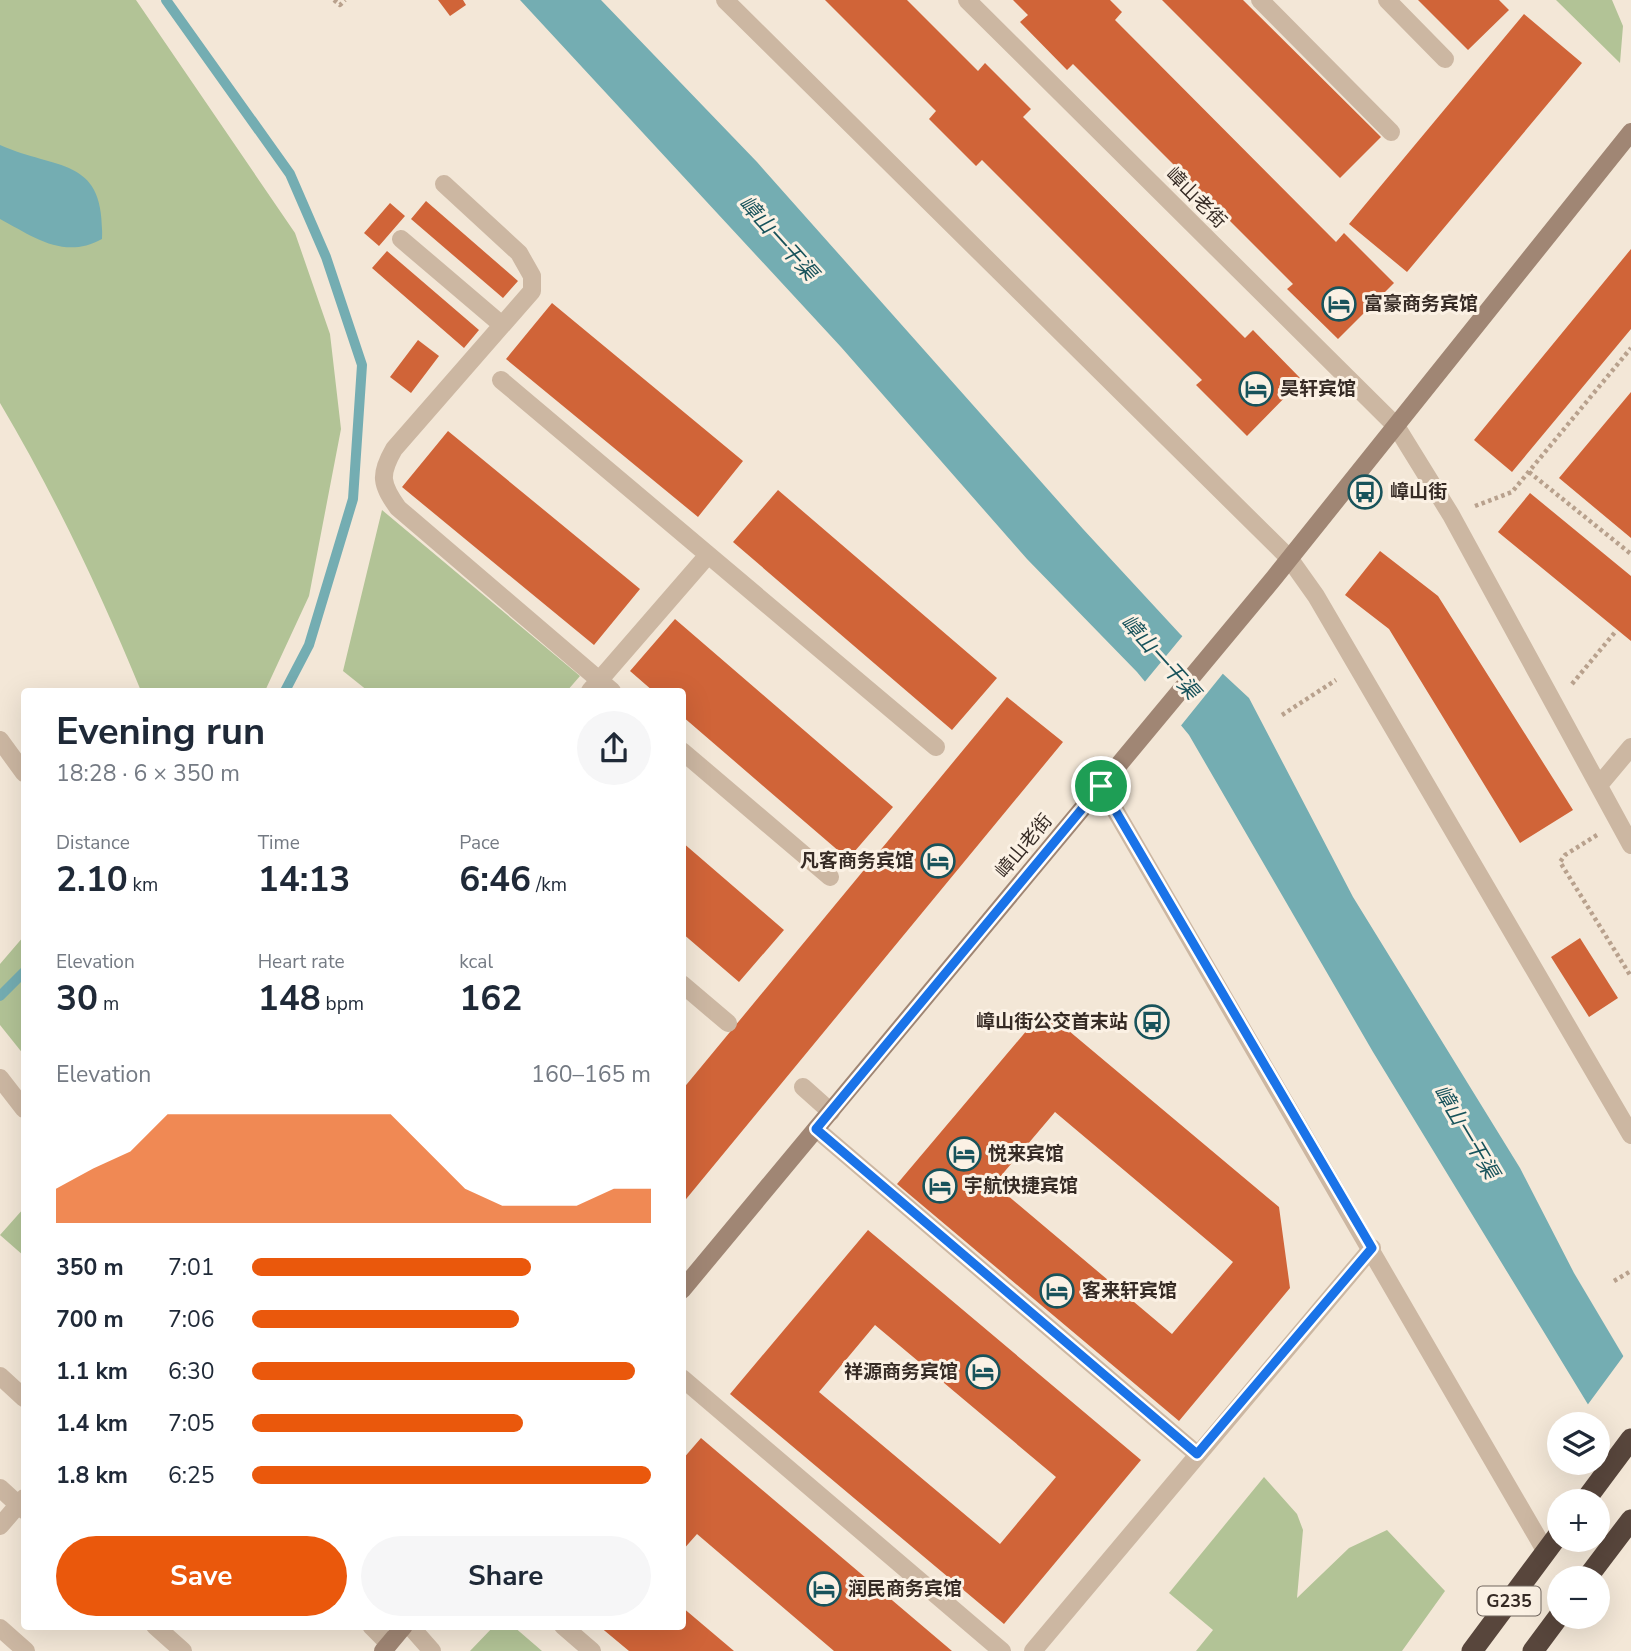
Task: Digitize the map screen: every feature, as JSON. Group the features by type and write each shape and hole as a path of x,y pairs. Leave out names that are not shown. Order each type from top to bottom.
{"highway":[{"path":"1594,1489 1631,1439"},
{"path":"1596,1566 1631,1520"},
{"name":"G235","path":"1472,1651 1546,1552"},
{"name":"G235","path":"1533,1651 1549,1629"}],"street":[{"path":"725,0 1289,558 1316,596 1631,1135"},
{"name":"嶂山老街","path":"967,0 1396,426 1451,514 1631,845"},
{"path":"1261,0 1391,132"},
{"path":"1387,0 1446,59"},
{"name":"嶂山老街","path":"686,1285 1274,578 1631,132"},
{"path":"444,184 528,264 532,276 532,291 394,449 383,471 384,483 398,508 600,688 708,555"},
{"path":"401,239 502,325"},
{"path":"501,380 936,747"},
{"path":"0,740 21,769"},
{"path":"1600,784 1631,747"},
{"path":"686,754 830,877"},
{"path":"1101,786 1372,1248 1546,1552"},
{"path":"686,987 728,1023"},
{"path":"0,1078 21,1105"},
{"path":"803,1087 831,1112"},
{"path":"816,1129 1197,1454"},
{"path":"1033,1651 1372,1248"},
{"path":"0,1376 21,1395"},
{"path":"686,1381 1002,1651"},
{"path":"0,1488 21,1503"},
{"path":"0,1526 21,1506"},
{"path":"0,1628 26,1651"},
{"path":"159,1630 183,1651"},
{"path":"373,1630 386,1648 401,1630"},
{"path":"414,1630 432,1651"},
{"path":"568,1630 592,1651"}],"path":[{"path":"334,0 340,5 345,0"},
{"path":"1451,514 1512,492 1631,348"},
{"path":"1529,472 1631,554"},
{"path":"1556,703 1616,631"},
{"path":"1283,715 1357,666"},
{"path":"1619,822 1565,855 1560,862 1630,975"},
{"path":"1614,1281 1631,1271"}],"green space":[{"path":"0,0 136,0 295,233 330,334 341,429 309,596 266,688 140,688 76,544 0,403"},
{"path":"1556,0 1612,0 1623,26 1620,63"},
{"path":"382,510 580,676 570,688 364,688 343,671"},
{"path":"21,940 21,1051 0,1025 0,964"},
{"path":"21,1211 21,1253 0,1235"},
{"path":"1264,1477 1297,1514 1303,1530 1297,1598 1349,1548 1387,1530 1445,1591 1402,1651 1196,1651 1213,1630 1169,1593"},
{"path":"490,1630 518,1630 542,1651 470,1651"}],"water":[{"name":"嶂山一干渠","path":"520,0 601,0 757,162 1083,529 1180,634 1249,698 1353,897 1520,1168 1574,1273 1631,1369 1631,1475 1610,1441 1610,1412 1593,1412 1373,1052 1189,735 1137,672 1027,559 841,347"},
{"path":"0,145 59,164 87,180 96,193 101,212 102,239 88,245 62,247 37,239 0,219"}],"pier":[{"path":"1185,633 1225,671 1179,728 1143,684"},
{"path":"1625,1354 1631,1363 1631,1478 1610,1445 1610,1412 1589,1412 1586,1407"}],"building":[{"path":"438,0 463,0 466,5 450,16"},
{"path":"825,0 907,0 978,71 985,63 1031,109 1023,117 1245,338 1253,330 1302,380 1247,436 1196,385 1202,380 982,160 976,166 929,119 936,111"},
{"path":"1013,0 1110,0 1122,12 1115,20 1336,242 1344,233 1394,283 1338,339 1287,289 1293,284 1073,64 1067,70 1020,22 1028,15"},
{"path":"1162,0 1243,0 1381,137 1340,178"},
{"path":"1418,0 1499,0 1509,10 1468,50"},
{"path":"1524,14 1582,63 1407,272 1349,224"},
{"path":"426,201 518,281 503,298 411,219"},
{"path":"390,203 405,216 379,246 364,233"},
{"path":"1631,249 1631,329 1512,472 1474,440"},
{"path":"387,251 479,330 464,348 372,268"},
{"path":"552,303 743,461 698,517 506,359"},
{"path":"418,340 439,356 411,393 390,377"},
{"path":"1631,392 1631,538 1559,478"},
{"path":"448,431 640,589 594,645 402,487"},
{"path":"778,490 997,678 952,730 733,542"},
{"path":"1530,493 1631,576 1631,641 1498,532"},
{"path":"1380,551 1438,596 1573,810 1520,843 1389,629 1345,595"},
{"path":"675,619 893,807 848,859 686,719 686,688 650,688 630,671"},
{"path":"1007,697 1063,742 686,1199 686,1085"},
{"path":"686,845 784,930 739,982 686,936"},
{"path":"1580,938 1618,998 1589,1017 1551,957"},
{"path":"1044,1010 1279,1207 1290,1288 1179,1421 897,1184","holes":["1055,1112 1233,1262 1172,1334 994,1184"]},
{"path":"868,1230 1141,1460 1004,1624 730,1394","holes":["875,1325 1056,1477 1000,1544 819,1392"]},
{"path":"701,1438 952,1651 834,1651 697,1534 686,1546 686,1455"},
{"path":"686,1610 734,1651 629,1651 604,1630 686,1630"}],"waterway":[{"path":"166,0 290,174 326,257 362,365 353,499 309,645 287,688"},
{"path":"0,996 21,975"}],"place":[{"name":"富豪商务宾馆","path":"1339,304"},
{"name":"昊轩宾馆","path":"1256,389"},
{"name":"嶂山街","path":"1365,492"},
{"name":"凡客商务宾馆","path":"938,861"},
{"name":"嶂山街公交首末站","path":"1152,1022"},
{"name":"悦来宾馆","path":"964,1154"},
{"name":"宇航快捷宾馆","path":"940,1186"},
{"name":"客来轩宾馆","path":"1057,1291"},
{"name":"祥源商务宾馆","path":"983,1372"},
{"name":"润民商务宾馆","path":"824,1589"}],"route":[{"path":"1101,786 1372,1248 1197,1454 816,1129 1101,786"}]}
